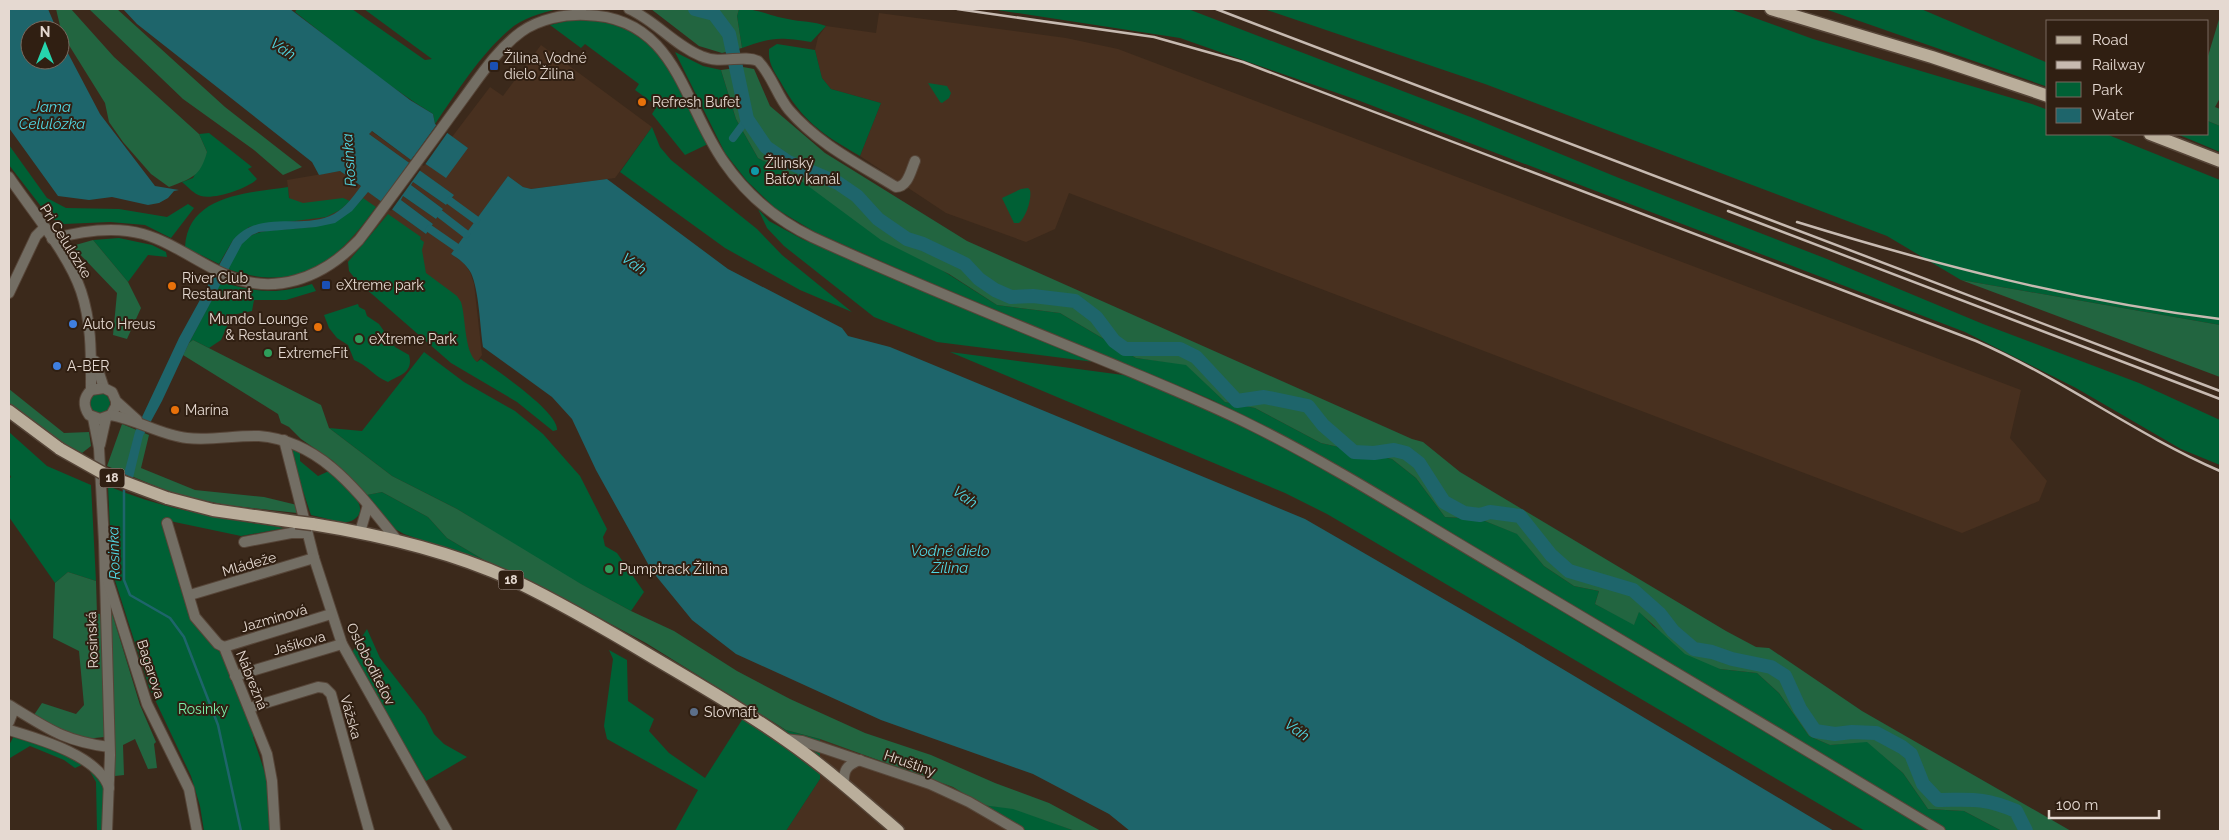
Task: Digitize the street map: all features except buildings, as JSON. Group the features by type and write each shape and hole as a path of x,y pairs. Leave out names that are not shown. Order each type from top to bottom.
{"main road":[{"path":"1771,9 1861,35 2046,95"},
{"path":"2152,135 2220,162"},
{"name":"18","path":"13,415 60,449 108,476 167,498 213,510 296,522 310,528 360,532 397,540 485,569 553,600 681,674 784,739 844,785 898,831"}],"street":[{"path":"629,9 652,21 690,51 712,60 753,59 763,66 776,91 801,124 814,136 896,187 901,187 905,183 915,161"},
{"path":"52,239 79,233 111,230 132,232 156,238 222,273 242,281 283,283 314,274 334,264 359,240 495,57 523,31 558,17 582,14 598,16 631,26 645,35 669,59 679,74 711,141 724,163 762,204 788,224 882,268 1209,405 1294,447 1684,676 1940,831"},
{"name":"Pri Celulózke","path":"9,177 52,239 80,289 86,312 92,353 104,388 112,392 116,401 144,424"},
{"path":"9,293 36,236 44,228"},
{"name":"Pri Celulózke","path":"92,353 90,390 84,405 93,418 109,416 144,424 185,438 217,439 256,436 284,440 303,447 327,463 346,480 397,540"},
{"path":"90,390 104,388"},
{"path":"109,416 116,406 116,401"},
{"name":"Rosinská","path":"99,448 109,416"},
{"name":"Rosinská","path":"93,418 99,448 104,568 110,792 107,831"},
{"name":"Osloboditeľov","path":"284,440 310,528 314,558 342,644 447,831"},
{"path":"360,532 368,505"},
{"name":"Nábrežná","path":"166,523 190,595 195,617 218,644 224,647 267,754 272,781 275,831"},
{"path":"244,542 310,528"},
{"name":"Mládeže","path":"190,595 314,558"},
{"name":"Bagarova","path":"104,568 147,704 189,789 197,831"},
{"name":"Jazmínová","path":"224,647 331,614"},
{"name":"Jašíkova","path":"235,676 342,644"},
{"name":"Vážska","path":"249,708 318,687 325,688 331,694 368,831"},
{"path":"9,722 12,707 57,735 109,751 98,762 88,762"},
{"path":"9,730 27,735 88,762 106,781 110,792"},
{"name":"Hruštiny","path":"784,739 802,741 930,784 969,802 1019,831"},
{"path":"844,785 845,770 848,766 860,760"}],"shaded area":[{"path":"879,13 1066,38 1118,49 2021,390 2010,438 2047,481 2039,501 1962,533 1069,193 1055,229 1026,242 946,213 860,156 881,103 831,89 822,78 815,50 818,37 826,26 876,33"},
{"path":"541,45 652,127 615,178 531,189 523,187 508,176 451,254 464,263 470,272 474,284 482,355 477,362 292,218 287,180 340,171 426,234 433,224 401,200 403,196 436,219 443,209 411,185 413,182 446,205 453,195 369,134 371,131 411,160 468,148 452,137 490,87 503,96"},
{"path":"820,739 953,787 1026,831 786,831 820,779"}],"green space":[{"path":"56,9 71,9 114,57 199,134 207,152 201,167 194,176 169,187 151,174 123,142 109,122 105,103 70,47 70,20 59,20"},
{"path":"89,9 117,9 225,107 302,167 283,175 254,150 183,99"},
{"path":"297,9 352,9 425,60 432,59 364,9 558,9 526,19 514,26 498,40 460,87 435,124 433,114 362,65 295,12"},
{"path":"651,9 739,9 737,16 742,48 722,53 699,46"},
{"path":"739,9 753,10 781,18 826,26 811,42 776,39 742,48 737,16"},
{"path":"991,9 1188,9 1473,118 1619,178 1827,259 1983,324 2139,383 2220,420 2220,465 2181,449 2076,388 1965,332 1360,101 1180,38"},
{"path":"1264,9 1730,9 1813,39 2032,104 2046,109 2046,135 2108,135 2220,180 2220,325 1961,280 1887,236 1485,84"},
{"path":"1825,9 1921,9 2046,62 2046,86"},
{"path":"2220,16 2220,98 2215,107 2220,109 2220,126 2209,121 2209,53"},
{"path":"572,20 601,22 625,29 644,41 660,57 674,76 708,144 685,155 652,114 657,106 635,90 639,84 585,44 581,48 550,25"},
{"path":"777,44 815,50 822,78 831,89 881,103 860,156 824,133 805,117 796,106 770,62 769,49"},
{"path":"675,52 703,66 721,70 736,119 758,158 800,180 997,305 1060,313 1136,358 1186,364 1225,402 1255,408 1321,443 1392,459 1416,478 1445,517 1480,519 1518,534 1544,566 1574,586 1599,591 1595,604 1634,624 1639,611 1653,626 1720,669 1757,673 1779,693 1809,736 1830,745 1867,741 1903,773 1928,809 1964,811 2002,831 1865,831 1327,514 1285,493 950,352 1123,375 1217,402 912,275 815,232 775,208 747,181 725,153"},
{"path":"743,67 754,69 770,106 825,153 967,241 1412,439 1423,442 1460,472 1726,631 1756,647 1769,648 1862,711 2071,831 2002,831 1964,811 1928,809 1903,773 1867,742 1830,745 1809,736 1779,693 1757,673 1720,669 1685,654 1639,612 1634,625 1595,604 1599,591 1574,586 1544,566 1517,534 1480,519 1445,517 1416,478 1392,459 1321,443 1255,408 1225,402 1186,365 1136,358 1060,313 997,305 949,274 881,240 800,180 758,158 736,119 721,70"},
{"path":"928,83 947,86 951,93 949,98 942,103 940,102"},
{"path":"2209,121 2220,126 2220,152 2179,135 2209,135"},
{"path":"652,127 660,147 671,160 757,229 782,255 852,312 800,290 725,248 620,172"},
{"path":"209,133 252,167 248,169 257,179 247,186 231,192 207,197 196,194 182,182 193,178 207,152 199,134"},
{"path":"9,145 47,198 66,208 119,209 167,217 188,204 194,208 171,238 145,225 110,222 64,224 50,218 9,165"},
{"path":"288,187 289,198 303,203 343,198 350,201 340,210 326,217 249,227 233,240 219,264 185,247 189,229 197,216 209,206 223,199 239,195"},
{"path":"1028,188 1030,190 1030,198 1026,212 1019,223 1014,223 1002,198 1021,189"},
{"path":"363,198 376,207 346,243 331,257 314,268 296,275 276,278 253,276 228,269 246,239 253,235 260,232 313,227 334,221 344,216"},
{"path":"758,209 769,221 802,239 1094,362 937,342 874,317 784,246 767,228"},
{"path":"388,214 421,237 420,239 424,242 422,250 426,273 457,296 461,302 468,343 473,357 477,362 481,359 538,403 555,422 557,430 553,431 517,402 451,363 357,281 349,271 348,262"},
{"path":"119,238 152,245 166,252 167,257 148,255 128,282 93,240"},
{"path":"93,240 128,282 141,308 127,339 113,335 117,293 72,246"},
{"path":"1961,280 2220,325 2220,377"},
{"path":"221,282 266,291 288,290 312,284 316,291 286,300 254,300 252,311 232,315 221,340 209,348 193,340 189,343"},
{"path":"358,304 359,307 365,310 367,316 379,324 395,347 409,355 410,361 407,370 388,382 354,360 348,345 337,338 329,328 324,315"},
{"path":"193,340 321,405 329,428 392,476 457,509 581,584 631,611 674,631 737,671 790,699 865,733 931,755 995,783 1049,803 1101,831 1075,831 1013,809 982,805 953,787 820,739 786,730 646,643 548,590 489,563 447,538 428,517 382,492 367,495 333,461 281,423 278,414 183,355 189,343"},
{"path":"424,352 464,382 515,411 543,434 580,476 607,529 603,537 605,546 617,553 644,592 631,611 558,572 457,509 392,476 329,428 362,431"},
{"path":"9,389 64,433 89,432 91,446 82,453 64,444 9,403"},
{"path":"100,393 107,396 110,403 107,410 100,413 93,410 90,403 93,396"},
{"path":"122,424 149,435 141,468 195,490 264,497 297,505 297,513 226,505 177,495 107,466"},
{"path":"9,432 47,466 91,485 96,581 68,572 55,583 9,517 9,479 11,477 9,473"},
{"path":"289,449 300,451 300,461 318,476 329,471 352,492 360,505 357,517 352,521 346,522 311,515"},
{"name":"Rosinky","path":"108,486 173,507 217,517 285,528 241,536 165,520 191,609 222,652 257,735 253,737 270,788 272,831 204,831 200,806 191,776 149,687 112,571"},
{"path":"382,492 428,517 447,538 489,563 404,534 395,529 367,495"},
{"path":"68,572 96,581 97,614 112,613 140,705 156,742 154,744 157,768 148,769 135,739 123,745 124,775 115,776 114,736 85,739 67,734 34,715 42,703 76,714 84,705 79,651 53,638 55,583"},
{"path":"367,629 380,658 425,716 434,734 444,744 467,757 426,781 351,654"},
{"path":"609,650 627,660 628,701 654,719 649,731 669,753 705,778 749,709 786,730 820,739 820,779 786,831 675,831 698,790 607,739 604,726 613,659"},
{"path":"14,736 84,764 75,768 64,760 30,746 10,758 9,745"},
{"path":"87,766 104,785 103,831 97,831 96,782"},
{"path":"982,805 1013,808 1075,831 1026,831"}],"water":[{"name":"Jama Celulózka","path":"9,9 48,9 53,20 20,20 20,70 70,70 70,57 100,114 155,186 179,190 174,191 168,198 159,203 148,205 112,197 89,200 58,196 9,128"},
{"name":"Váh","path":"123,9 290,9 410,100 433,114 435,124 468,148 446,178 414,156 411,160 372,131 369,134 454,195 446,205 413,182 411,185 443,209 436,219 403,196 401,200 433,224 426,234 368,192 352,211 335,223 316,227 259,232 252,235 242,244 189,343 162,401 143,436 133,478 124,474 135,432 179,338 233,240 244,230 256,225 269,222 308,221 334,214 346,205 361,186 340,171 319,175 312,162 137,24"},
{"name":"Vodné dielo Žilina","path":"508,176 523,187 531,189 607,179 728,269 842,328 848,336 890,347 1305,519 1499,631 1834,831 1130,831 1109,814 1033,774 881,720 736,654 692,620 652,571 596,470 572,419 552,397 483,347 474,280 467,267 451,254"}],"pier":[{"path":"437,124 448,132 424,166 414,160 412,162 421,169 391,211 380,203"}],"waterway":[{"path":"695,9 714,14 729,34 747,119 766,147 788,162 838,183 857,196 878,219 907,239 923,244 965,264 979,279 995,290 1011,297 1033,296 1075,301 1096,317 1114,341 1125,349 1180,349 1196,357 1237,401 1264,397 1308,406 1323,425 1354,452 1374,453 1394,450 1406,453 1419,463 1444,502 1464,513 1480,515 1490,512 1520,516 1551,555 1569,571 1633,590 1660,614 1673,631 1694,649 1771,667 1785,676 1800,709 1815,731 1835,734 1852,732 1876,733 1911,754 1923,784 1938,800 1977,800 1995,803 2016,811 2026,831"},
{"path":"733,138 747,119"},
{"path":"450,201 476,220"},
{"path":"440,214 466,234"},
{"path":"430,229 456,247"},
{"name":"Rosinka","path":"124,485 124,580 130,595 170,618 184,637 218,725 241,831"}],"railway":[{"path":"957,9 1154,37 1243,62 1976,341 2038,372 2158,440 2220,471"},
{"path":"1216,9 2220,391"},
{"path":"1728,211 2220,399"},
{"path":"1797,222 1901,253 2007,280 2113,302 2220,319"}],"place":[{"name":"Žilina, Vodné dielo Žilina","path":"494,66"},
{"name":"Refresh Bufet","path":"642,102"},
{"name":"Žilinský Baťov kanál","path":"755,171"},
{"name":"eXtreme park","path":"326,285"},
{"name":"River Club Restaurant","path":"172,286"},
{"name":"Auto Hreus","path":"73,324"},
{"name":"Mundo Lounge & Restaurant","path":"318,327"},
{"name":"eXtreme Park","path":"359,339"},
{"name":"ExtremeFit","path":"268,353"},
{"name":"A-BER","path":"57,366"},
{"name":"Marína","path":"175,410"},
{"name":"Pumptrack Žilina","path":"609,569"},
{"name":"Slovnaft","path":"694,712"}]}
